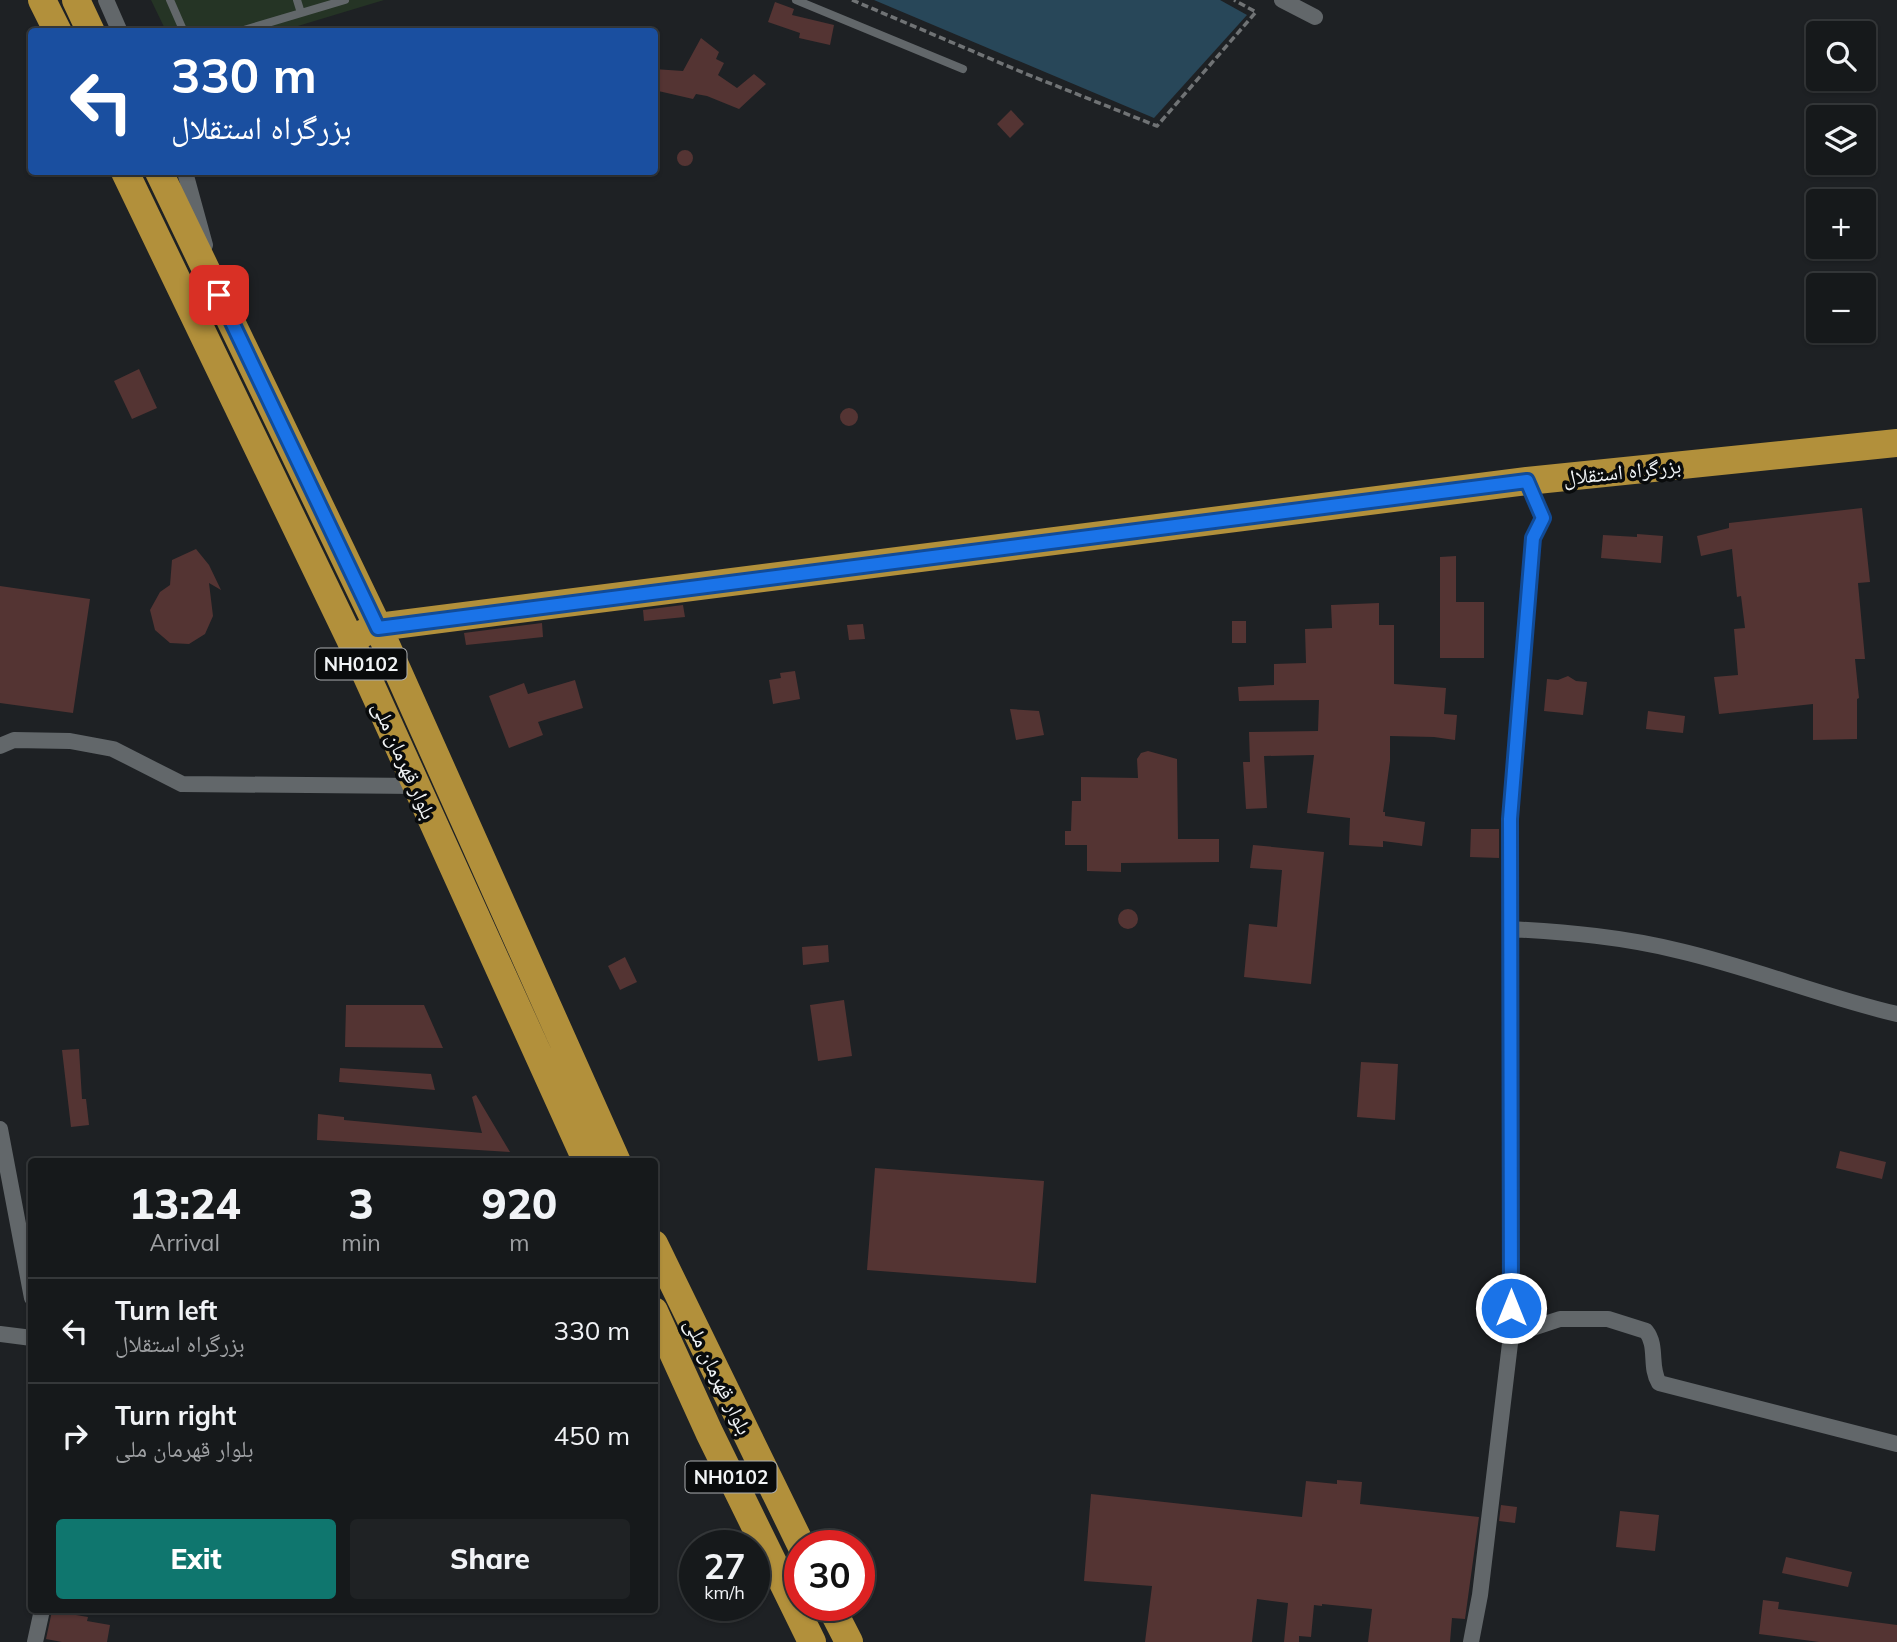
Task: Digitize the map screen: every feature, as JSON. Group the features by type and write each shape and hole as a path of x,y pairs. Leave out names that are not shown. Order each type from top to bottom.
{"highway":[{"path":"42,0 56,28"},
{"path":"76,0 89,28"},
{"name":"بلوار قهرمان ملی","path":"126,175 350,639 585,1158"},
{"name":"بلوار قهرمان ملی","path":"160,175 378,628 615,1158"},
{"name":"بزرگراه استقلال","path":"350,639 378,628 1527,481 1897,443"},
{"name":"بلوار قهرمان ملی","path":"658,1252 795,1530"},
{"name":"بلوار قهرمان ملی","path":"658,1320 709,1432 812,1642"},
{"path":"839,1621 849,1642"}],"street":[{"path":"106,0 118,28"},
{"path":"1282,0 1315,18"},
{"path":"186,175 219,295"},
{"path":"1471,1642 1480,1595 1511,1335 1510,819 1533,538 1543,518 1527,481"},
{"path":"0,746 14,740 70,741 113,749 182,784 417,786"},
{"path":"1510,929 1584,932 1681,951 1858,1005 1897,1014"},
{"path":"0,1129 28,1276"},
{"path":"1511,1335 1560,1319 1608,1320 1646,1331 1652,1342 1654,1371 1659,1382 1897,1444"},
{"path":"0,1334 28,1338"},
{"path":"35,1642 41,1613"}],"lane":[{"path":"170,0 182,28"},
{"path":"297,0 301,13"},
{"path":"250,28 345,0"},
{"path":"796,0 963,69"}],"path":[{"path":"852,0 1157,126 1256,12 1234,0"}],"green space":[{"path":"151,0 384,0 291,28 165,28"}],"water":[{"path":"874,0 1220,0 1247,15 1154,118"}],"building":[{"path":"775,2 794,9 792,15 834,25 830,45 799,38 800,33 768,22"},
{"path":"701,38 719,52 716,59 724,63 718,75 737,88 754,74 766,84 739,109 707,96 696,94 693,99 658,91 658,69 683,71"},
{"path":"1011,110 1024,124 1010,138 997,124"},
{"path":"685,150 693,158 685,166 677,158"},
{"path":"139,369 157,408 132,419 114,381"},
{"path":"849,408 855,411 858,417 855,423 849,426 843,423 840,417 843,411"},
{"path":"1862,508 1870,582 1858,583 1865,659 1855,659 1859,698 1857,739 1813,740 1813,704 1719,714 1714,677 1738,675 1734,629 1745,628 1741,596 1737,597 1732,549 1701,556 1697,536 1729,528 1729,523"},
{"path":"1637,534 1663,536 1661,563 1601,558 1603,535 1637,537"},
{"path":"196,549 209,565 221,590 209,583 213,616 205,634 189,644 170,643 155,630 150,610 160,592 170,585 172,560"},
{"path":"1456,556 1456,602 1484,602 1484,658 1440,658 1440,557"},
{"path":"0,586 90,599 73,713 0,703"},
{"path":"1379,603 1379,625 1394,625 1394,684 1446,688 1444,714 1457,715 1455,740 1390,736 1390,761 1383,812 1385,816 1425,822 1422,846 1383,841 1383,847 1349,845 1350,818 1307,813 1314,755 1264,756 1267,808 1246,809 1243,762 1250,762 1249,732 1318,731 1319,700 1239,701 1238,687 1274,685 1274,664 1306,663 1305,629 1332,628 1331,605"},
{"path":"683,605 685,617 644,621 643,610"},
{"path":"1232,621 1246,621 1246,643 1232,643"},
{"path":"542,623 543,637 466,645 464,633"},
{"path":"863,624 865,639 849,640 847,625"},
{"path":"795,671 800,699 773,704 769,680 781,678 780,673"},
{"path":"1568,676 1576,681 1587,682 1583,715 1544,711 1547,679 1558,680"},
{"path":"575,680 583,708 538,722 543,735 509,748 489,696 524,683 528,694"},
{"path":"1010,709 1039,711 1044,735 1016,740"},
{"path":"1648,711 1685,716 1683,733 1646,729"},
{"path":"1148,751 1177,759 1178,839 1219,839 1219,862 1121,863 1121,872 1087,871 1087,845 1065,845 1065,831 1071,831 1072,801 1081,801 1081,777 1138,778 1137,759 1141,753"},
{"path":"1471,829 1499,829 1499,858 1470,857"},
{"path":"1253,845 1324,852 1311,984 1244,977 1249,924 1277,927 1282,870 1250,868"},
{"path":"1124,909 1132,909 1138,919 1132,929 1124,929 1118,923 1118,915"},
{"path":"828,945 829,962 803,965 802,947"},
{"path":"625,957 637,982 620,990 608,966"},
{"path":"844,1000 852,1056 818,1061 810,1005"},
{"path":"346,1005 424,1005 443,1048 345,1047"},
{"path":"79,1049 82,1099 86,1099 89,1125 71,1127 62,1050"},
{"path":"1361,1062 1398,1064 1395,1120 1357,1117"},
{"path":"340,1068 431,1074 435,1090 339,1082"},
{"path":"476,1095 510,1152 317,1140 318,1114 344,1117 344,1120 482,1133 472,1097"},
{"path":"1840,1151 1886,1162 1882,1179 1836,1168"},
{"path":"875,1168 1044,1181 1036,1283 867,1270"},
{"path":"1337,1480 1362,1482 1360,1504 1479,1517 1465,1619 1452,1618 1450,1642 1368,1642 1372,1609 1322,1604 1314,1605 1311,1637 1299,1636 1299,1642 1284,1642 1288,1603 1257,1599 1252,1642 1145,1642 1152,1586 1084,1581 1091,1494 1302,1517 1306,1481 1337,1484"},
{"path":"1501,1505 1517,1507 1515,1523 1499,1521"},
{"path":"1620,1511 1659,1515 1655,1551 1616,1547"},
{"path":"1786,1557 1852,1572 1848,1587 1782,1573"},
{"path":"1763,1600 1779,1602 1778,1609 1897,1625 1897,1642 1819,1642 1759,1634"},
{"path":"52,1613 88,1617 87,1621 110,1625 107,1642 62,1642 46,1639"}],"route":[{"path":"219,295 378,628 1527,481 1543,518 1533,538 1510,819 1511,1308"}]}
